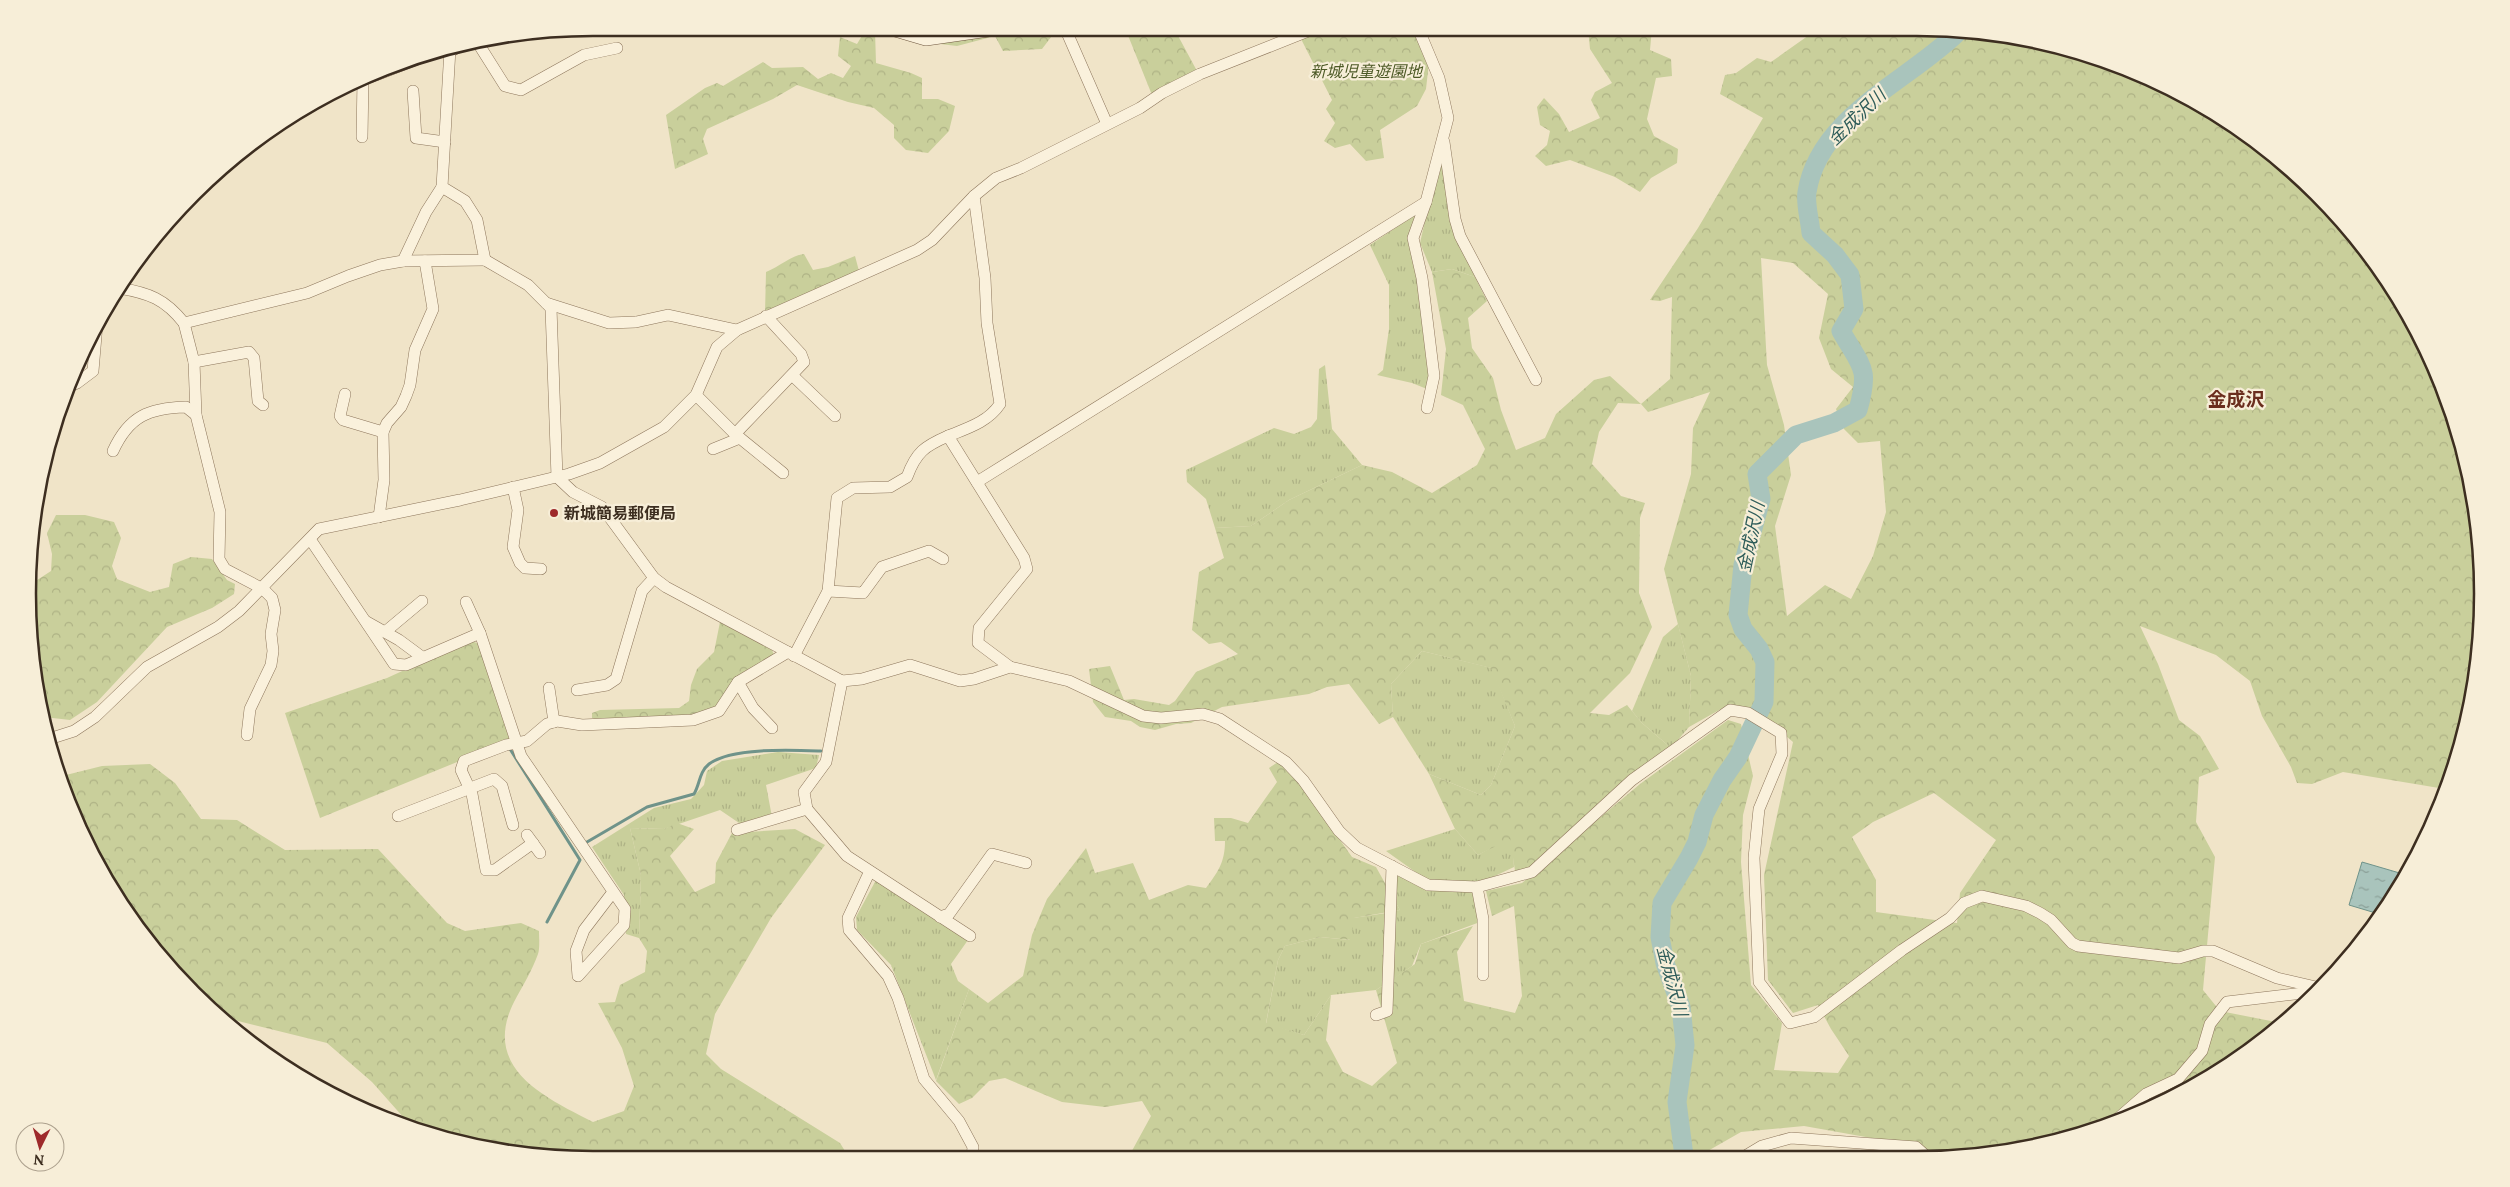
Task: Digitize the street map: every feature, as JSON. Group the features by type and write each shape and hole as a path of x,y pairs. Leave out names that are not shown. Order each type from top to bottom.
{"street":[{"path":"919,36 926,38 940,36"},
{"path":"1068,36 1107,124"},
{"path":"55,737 74,731 95,718 147,667 218,627 239,611 319,529 558,477 600,464 664,427 696,395 717,347 737,330 917,250 932,240 974,196 996,178 1021,168 1140,108 1162,93 1200,74 1296,36"},
{"path":"1421,36 1439,78 1448,118 1426,202 1413,238 1422,278 1434,376 1427,408"},
{"path":"481,48 506,86 521,90 584,55 617,48"},
{"path":"403,261 426,212 442,186 452,54"},
{"path":"362,137 364,86"},
{"path":"414,91 416,138 445,142"},
{"path":"1443,135 1455,219 1460,236 1536,380"},
{"path":"442,186 465,201 477,220 485,260"},
{"path":"533,844 496,870 486,870 472,794 468,789 461,770 464,761 506,745 528,741 547,724 554,722 582,725 693,720 719,711 738,682 791,654 828,591 837,498 853,488 890,486 907,477 912,462 926,446 980,423 994,412 1000,404 987,323 985,278 974,196"},
{"path":"977,482 1426,202"},
{"path":"184,323 307,293 380,265 403,261 485,260 528,286 551,308 558,477 573,492 602,507 654,578 666,587 842,681 862,679 910,665 960,681 974,679 1010,666"},
{"path":"379,517 384,480 383,432 387,422 401,407 406,396 410,385 415,350 433,309 425,261"},
{"path":"127,289 159,299 172,308 184,323 194,362 196,415 220,512 219,559 225,569 262,589 272,598 275,610 271,634 273,650 262,687 250,709 247,735"},
{"path":"546,303 610,323 636,322 668,315 737,330"},
{"path":"712,449 737,436 804,362 801,354 766,316"},
{"path":"78,382 93,371 95,346"},
{"path":"194,362 249,352 254,358 258,401 263,405"},
{"path":"792,376 835,416"},
{"path":"346,394 340,416 343,420 383,432"},
{"path":"696,395 737,436 783,473"},
{"path":"113,451 120,434 140,416 160,408 186,407 196,415"},
{"path":"948,436 1024,558 1027,569 979,628 978,643 1010,666 1069,680 1143,716 1161,718 1203,714 1220,719 1286,762 1303,780 1339,831 1357,848 1428,885 1478,887 1532,872 1632,780 1730,710 1748,713 1781,733 1782,754 1758,809 1754,858 1759,982 1790,1023 1814,1017 1902,950 1950,918 1964,904 1982,896 2026,906 2040,913 2052,920 2072,944 2078,946 2179,958 2203,951 2213,951 2276,978 2313,986"},
{"path":"513,487 518,510 513,547 520,563 525,568 541,570"},
{"path":"310,539 394,664 406,665 480,634"},
{"path":"828,591 862,593 882,567 928,551 943,559"},
{"path":"577,690 607,685 616,679 642,591 654,578"},
{"path":"385,632 422,601"},
{"path":"466,602 480,634 521,756 625,909 624,925 578,976 576,950 584,930 613,892"},
{"path":"364,620 422,657"},
{"path":"842,681 826,762 804,792 807,809 847,856 970,936"},
{"path":"738,682 753,708 772,728"},
{"path":"549,688 554,722"},
{"path":"398,816 494,779 499,781 513,825"},
{"path":"737,830 807,809"},
{"path":"940,917 949,914 992,854 1026,863"},
{"path":"1376,1015 1387,1011 1392,866"},
{"path":"869,872 848,918 849,930 888,976 898,998 924,1079 959,1121 974,1147 973,1151"},
{"path":"1478,887 1483,919 1484,975"},
{"path":"2130,1108 2146,1094 2178,1079 2202,1051 2210,1024 2227,1002 2306,993"},
{"path":"1754,1151 1762,1146 1791,1138 1916,1147 1920,1151"}],"green space":[{"path":"862,36 875,36 876,63 922,78 922,99 938,99 955,106 949,131 928,153 906,150 894,138 894,125 874,108 848,102 797,85 773,99 707,129 703,139 708,154 675,169 666,115 705,88 717,83 723,86 763,62 772,68 803,67 818,79 831,73 843,78 851,66 838,56 840,37 857,44"},
{"path":"926,36 995,36 957,46 932,43"},
{"path":"995,36 1052,36 1042,49 1003,51"},
{"path":"1128,36 1178,36 1197,71 1152,95"},
{"name":"新城児童遊園地","path":"1420,36 1429,62 1426,89 1417,106 1380,130 1384,158 1366,161 1350,144 1335,148 1324,141 1335,123 1326,109 1332,100 1300,37"},
{"path":"1589,36 1651,36 1650,50 1671,59 1672,76 1656,78 1647,119 1654,136 1678,149 1677,163 1651,178 1640,192 1615,177 1570,160 1546,166 1535,156 1547,145 1550,131 1540,125 1537,107 1544,98 1559,114 1569,132 1600,118 1591,100 1595,92 1612,83 1590,49"},
{"path":"1808,36 1953,37 2025,47 2061,55 2096,66 2163,94 2226,130 2256,151 2311,199 2359,254 2380,284 2416,347 2444,414 2455,449 2469,521 2473,557 2473,630 2463,702 2455,738 2438,788 2343,772 2312,784 2297,783 2291,767 2262,716 2250,681 2216,655 2140,626 2158,664 2179,720 2200,736 2219,769 2199,777 2196,822 2215,857 2203,990 2220,1011 2273,1021 2226,1057 2195,1076 2130,1108 2061,1132 1989,1146 1953,1150 1886,1151 1877,1139 1804,1126 1741,1132 1708,1151 1132,1151 1151,1116 1142,1101 1105,1107 1062,1102 1005,1078 989,1081 972,1098 959,1104 936,1081 969,989 988,1003 1023,976 1032,935 1047,899 1086,848 1095,873 1133,863 1149,900 1188,885 1206,888 1220,866 1225,848 1225,841 1215,841 1214,818 1231,818 1248,823 1277,782 1269,768 1278,762 1299,782 1352,857 1376,867 1400,910 1354,918 1351,940 1320,937 1285,946 1278,960 1266,1023 1304,1035 1331,995 1326,1040 1343,1072 1372,1086 1397,1063 1376,990 1415,964 1421,944 1473,926 1457,952 1464,1001 1515,1013 1522,996 1514,906 1492,916 1486,891 1522,883 1640,784 1728,720 1741,724 1753,776 1743,815 1741,862 1751,985 1782,1023 1774,1070 1838,1073 1849,1056 1818,1005 1793,1013 1768,980 1764,875 1793,742 1753,708 1721,709 1689,727 1691,676 1664,569 1691,474 1693,428 1710,392 1648,412 1641,404 1670,379 1672,297 1660,301 1650,300 1698,228 1763,118 1720,94 1725,75 1736,73 1757,58 1771,62","holes":["1761,258 1793,263 1828,294 1819,338 1831,369 1853,387 1836,409 1844,429 1858,443 1880,441 1886,512 1873,556 1851,599 1825,585 1787,616 1775,526 1791,475 1784,425 1767,365","1934,793 1996,840 1960,893 1957,923 1876,912 1876,880 1852,837 1873,822"]},
{"path":"1440,154 1455,234 1475,277 1452,269 1432,272 1420,243"},
{"path":"1416,214 1430,374 1427,389 1412,383 1377,375 1383,370 1389,329 1389,285 1370,245"},
{"path":"804,254 813,270 828,267 855,256 859,271 765,313 766,272"},
{"path":"1452,269 1475,277 1487,301 1468,318 1472,348 1493,378 1501,410 1516,450 1545,438 1556,414 1594,380 1610,376 1641,404 1618,403 1599,432 1592,464 1621,496 1645,503 1640,518 1639,593 1652,627 1630,673 1590,713 1609,715 1627,705 1642,723 1671,748 1527,874 1516,877 1510,839 1478,855 1455,829 1429,774 1481,795 1491,785 1515,726 1491,668 1422,651 1391,684 1393,717 1379,724 1349,684 1327,687 1309,694 1222,707 1191,723 1176,724 1155,730 1140,727 1131,721 1105,717 1093,702 1089,669 1110,666 1124,700 1134,699 1169,705 1175,701 1196,672 1238,654 1221,642 1209,644 1192,630 1199,572 1224,558 1215,528 1251,526 1289,500 1362,465 1392,472 1432,493 1477,465 1485,449 1463,405 1441,395 1446,349 1432,272"},
{"path":"1325,365 1332,429 1362,465 1289,500 1251,526 1215,528 1206,499 1187,482 1186,470 1274,428 1294,434 1311,427 1317,419 1319,369"},
{"path":"56,515 85,515 114,522 121,538 112,566 117,579 150,592 169,587 173,564 191,557 212,559 227,580 235,584 234,594 212,608 167,627 97,702 70,720 50,718 41,666 36,594 36,581 51,571 52,554 47,533"},
{"path":"720,622 772,650 774,655 716,706 688,718 598,720 592,718 592,713 600,710 679,708 689,701 691,685 697,669 714,652"},
{"path":"1678,624 1691,676 1689,727 1671,748 1642,723 1632,711 1663,637"},
{"path":"470,640 483,646 511,740 320,818 285,713 387,678"},
{"path":"1422,651 1492,668 1515,726 1491,785 1481,795 1429,774 1393,717 1391,684"},
{"path":"778,752 819,755 816,768 766,785 772,817 742,825 720,810 664,829 630,828 641,875 639,938 626,934 624,895 592,847 654,808 691,799 704,785 707,771 722,761"},
{"path":"150,764 175,783 201,819 237,820 285,850 378,849 447,923 465,931 521,923 539,931 538,954 514,1002 506,1025 506,1045 512,1062 523,1077 555,1102 593,1122 624,1111 634,1086 622,1048 598,1003 615,1002 620,985 645,972 647,951 639,938 641,875 630,828 664,829 677,823 694,829 670,856 695,892 715,883 716,863 732,833 795,829 825,845 771,918 715,1014 706,1054 721,1069 840,1143 845,1151 557,1150 485,1140 449,1132 403,1117 372,1082 327,1043 236,1020 199,988 175,961 151,933 111,872 94,840 67,775 102,766"},
{"path":"1455,829 1478,855 1512,836 1514,867 1480,883 1428,881 1386,851"},
{"path":"1396,872 1474,891 1480,922 1421,944 1412,966 1392,980 1393,911 1400,910 1393,898"},
{"path":"876,880 968,940 951,964 958,981 969,989 936,1080 891,965 857,930 856,917"},
{"path":"1386,913 1385,984 1376,990 1331,995 1304,1035 1266,1024 1278,960 1285,946 1320,937 1350,940 1353,918"}],"water":[{"path":"2362,862 2399,873 2373,912 2349,905"}],"waterway":[{"name":"金成沢川","path":"1683,1151 1677,1102 1685,1045 1681,1007 1665,963 1660,937 1662,903 1689,858 1697,842 1704,815 1722,780 1738,757 1764,702 1765,662 1759,649 1743,629 1738,615 1743,565 1761,499 1757,474 1796,435 1834,423 1858,410 1862,396 1862,368 1841,331 1854,309 1850,275 1835,255 1811,233 1807,192 1815,165 1829,142 1847,121 1952,37"},
{"path":"510,749 580,860 547,922"},
{"path":"587,842 647,807 694,794 701,774 709,764 719,759 747,752 821,751"}],"place":[{"name":"新城簡易郵便局","path":"554,513"}],"district":[{"name":"金成沢","path":"2236,399"}]}
